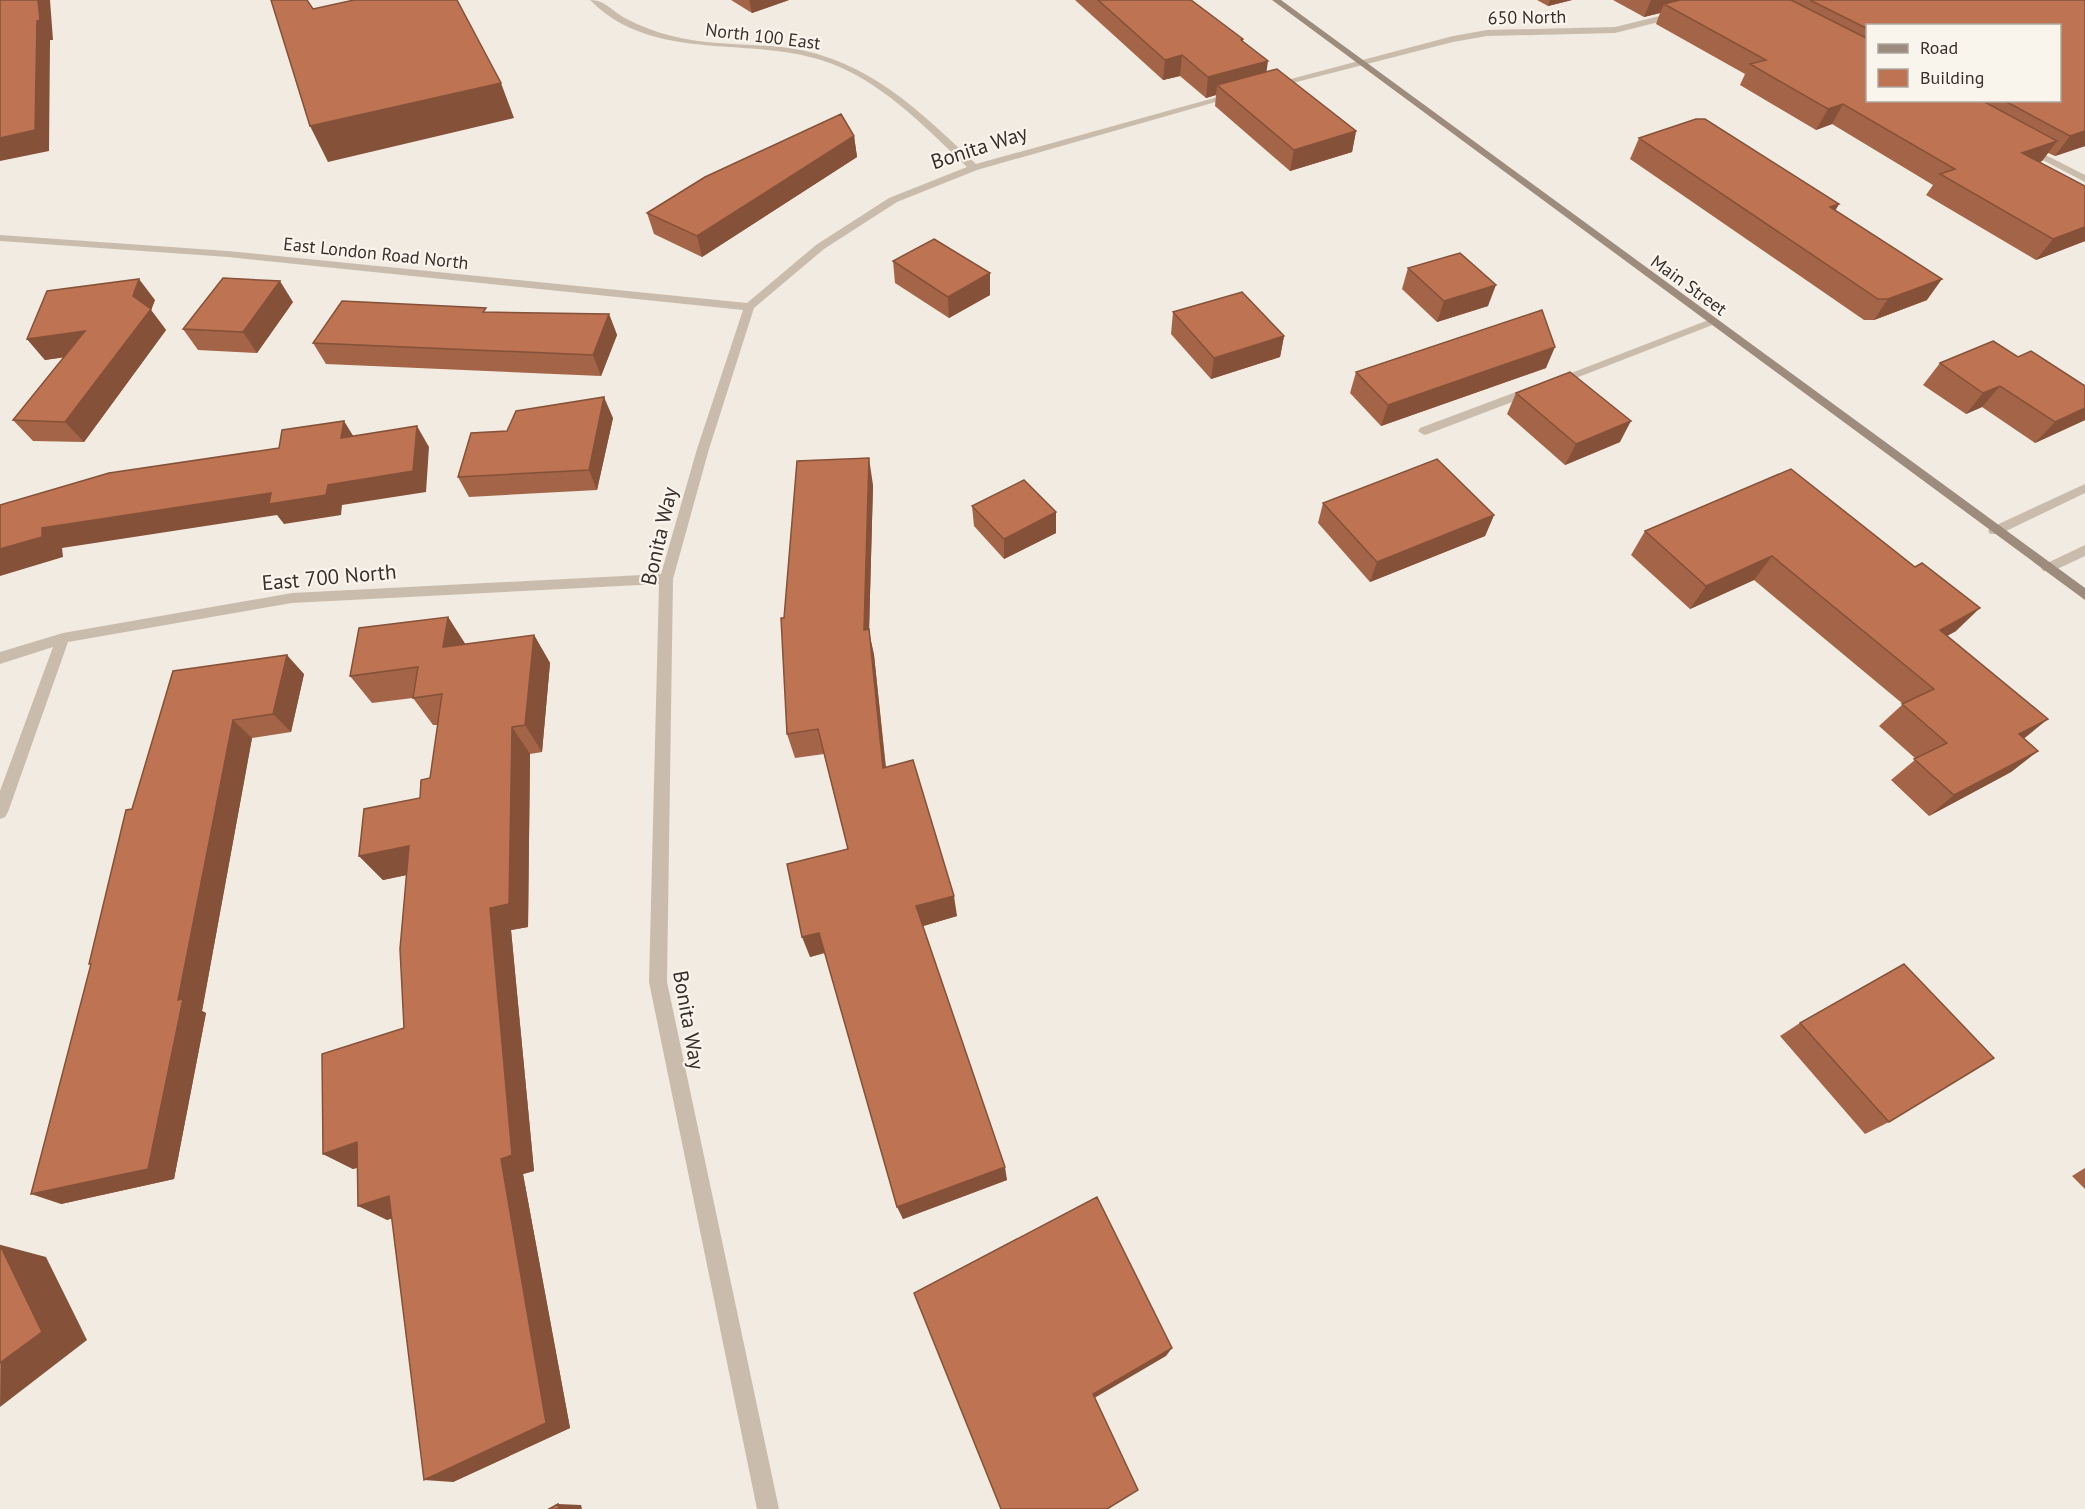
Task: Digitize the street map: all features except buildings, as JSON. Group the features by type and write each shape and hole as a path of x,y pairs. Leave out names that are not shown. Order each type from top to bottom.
{"main road":[{"name":"Main Street","path":"1276,0 2085,595"}],"street":[{"name":"North 100 East","path":"594,0 641,31 686,43 820,57 870,78 912,109 974,168"},
{"name":"650 North","path":"1358,61 1487,33 1615,30 1688,12"},
{"name":"Bonita Way","path":"768,1509 658,982 666,579 703,449 749,308 820,247 893,200 974,168 1358,61"},
{"path":"2022,146 2085,179"},
{"name":"East London Road North","path":"0,238 228,254 749,308"},
{"path":"1424,431 1711,321"},
{"path":"1995,531 2085,488"},
{"path":"2048,568 2085,550"},
{"name":"East 700 North","path":"0,658 63,639 292,598 666,579"},
{"path":"0,812 63,639"}]}
